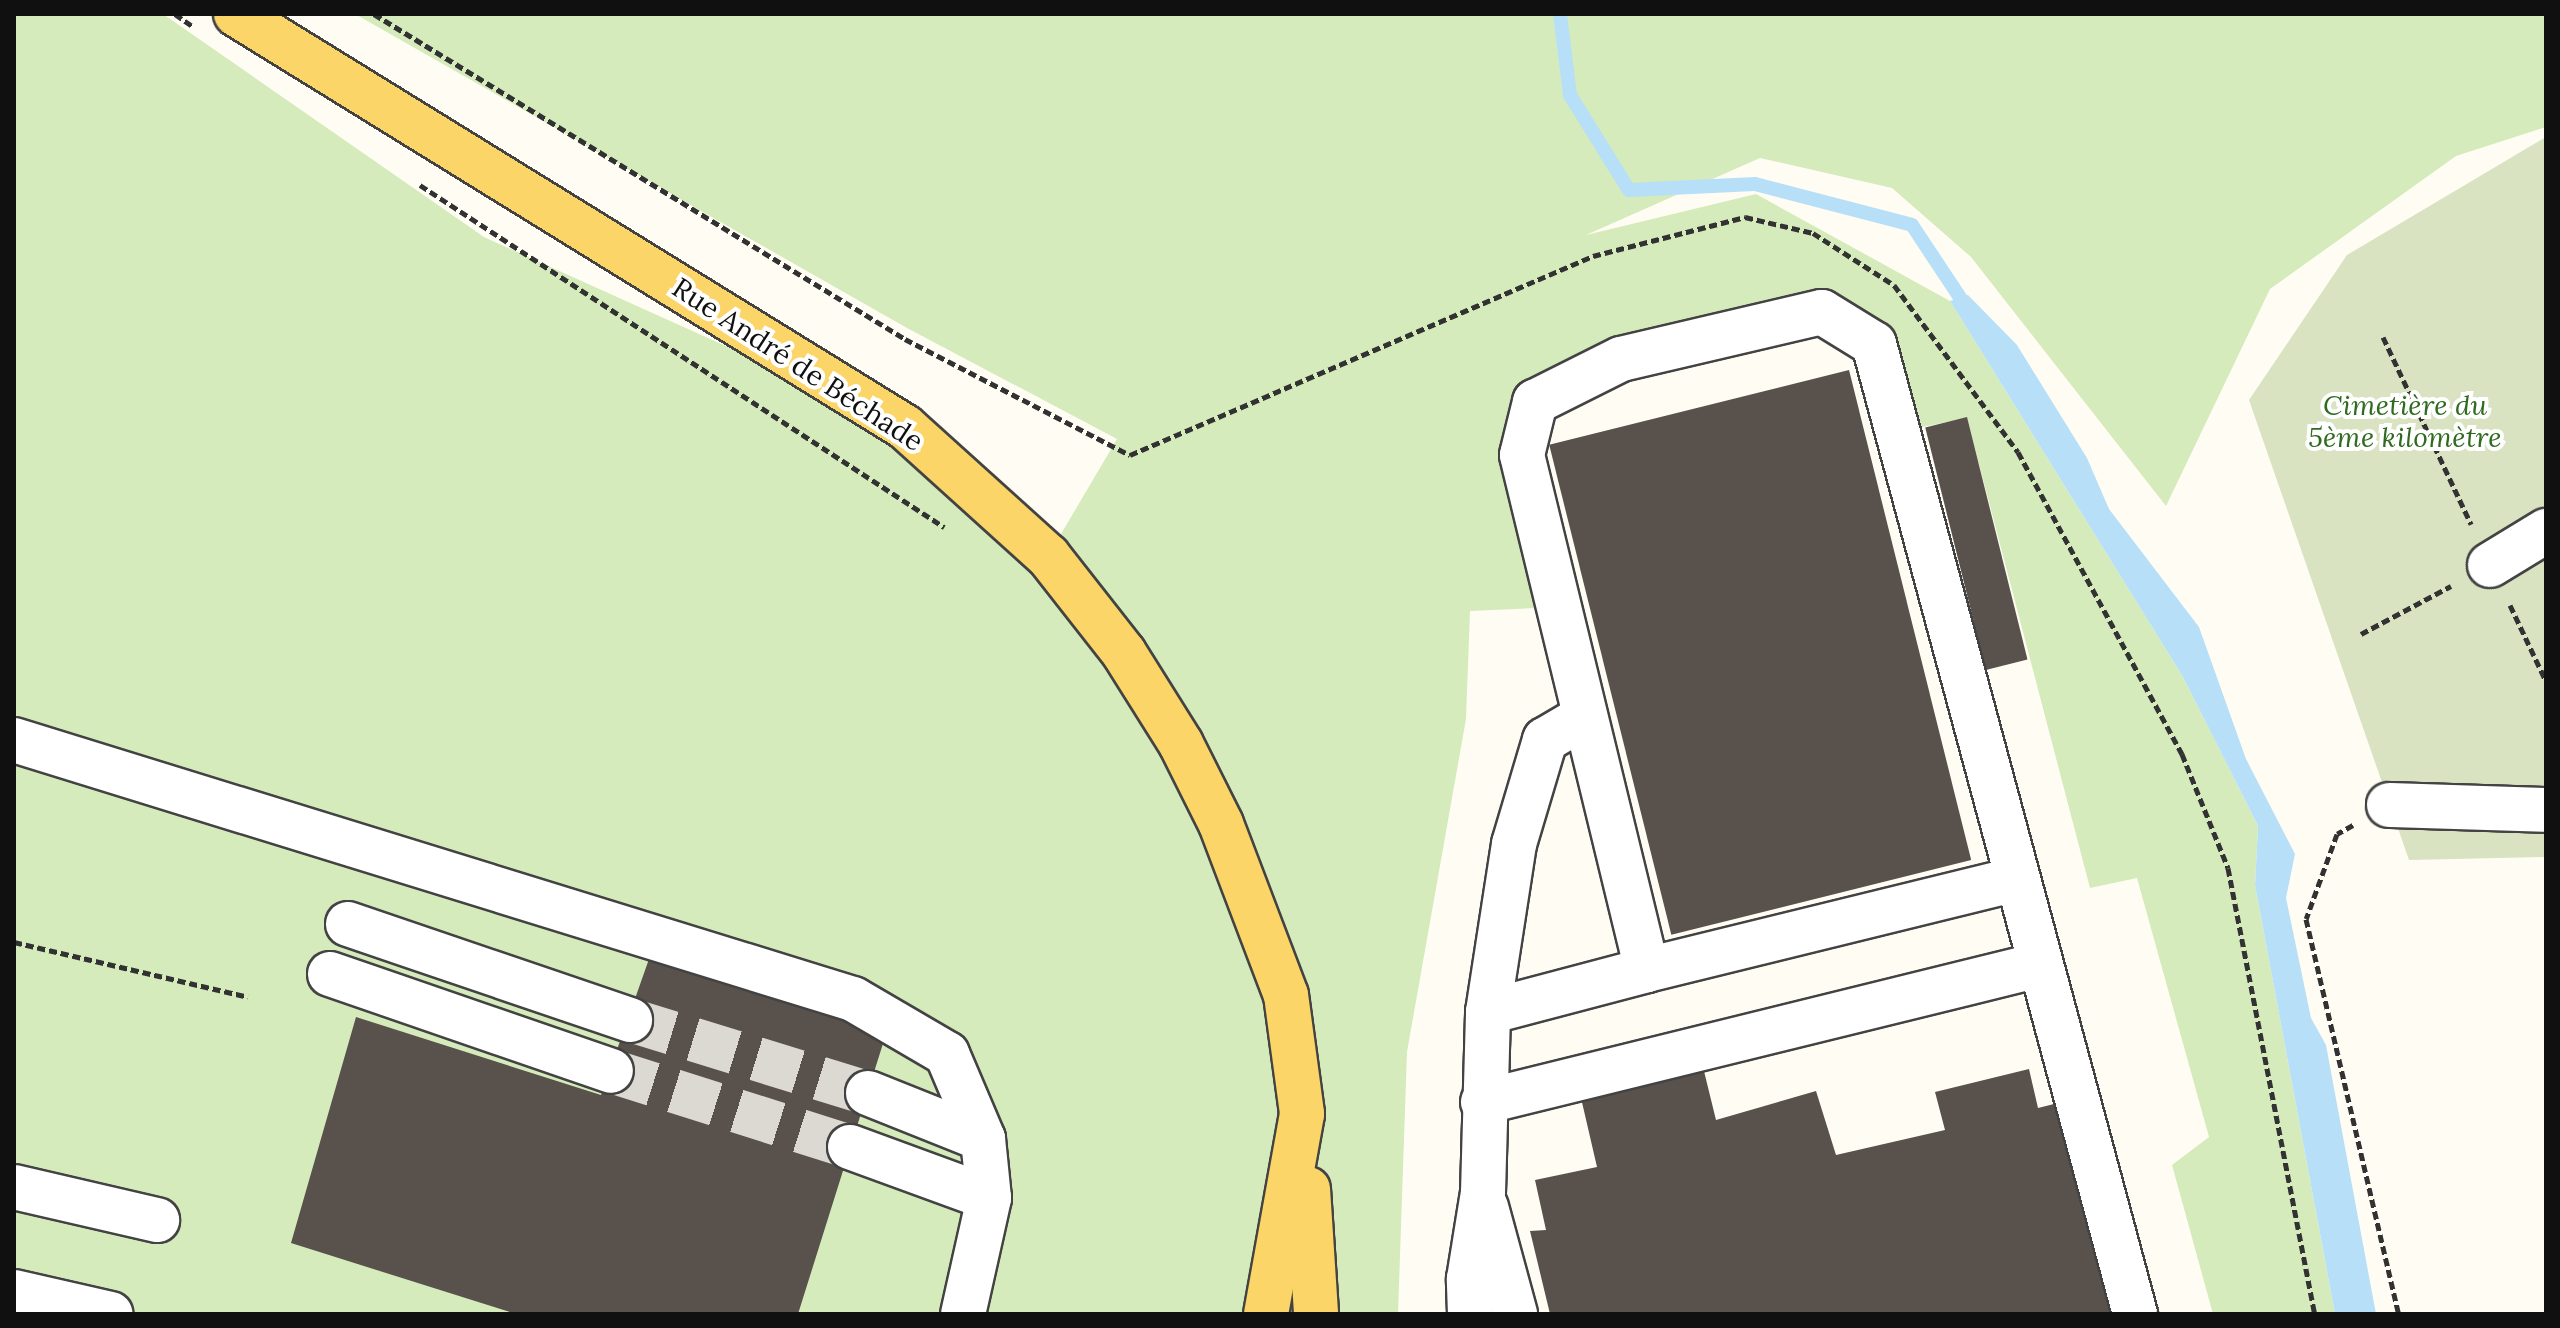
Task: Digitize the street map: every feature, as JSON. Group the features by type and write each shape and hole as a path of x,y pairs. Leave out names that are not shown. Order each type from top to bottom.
{"main road":[{"name":"Rue André de Béchade","path":"218,23 905,427 1048,556 1124,653 1181,744 1221,824 1286,995 1302,1114 1266,1314"},
{"path":"1302,1114 1316,1314"}],"lane":[{"path":"1647,970 1582,718 1522,455 1535,402 1621,359 1822,312 1874,344 2135,1314"},
{"path":"2490,565 2546,531"},
{"path":"1470,1314 1469,1279 1483,1193 1483,1102 1488,1012 1514,844 1545,740 1582,718"},
{"path":"14,740 853,999 947,1054 983,1139 989,1198 963,1314"},
{"path":"2389,805 2546,810"},
{"path":"1488,1012 2017,879"},
{"path":"348,924 630,1020"},
{"path":"1483,1102 2039,965"},
{"path":"330,974 611,1071"},
{"path":"868,1093 983,1139"},
{"path":"850,1147 989,1198"},
{"path":"14,1187 157,1220"},
{"path":"1483,1193 1515,1314"},
{"path":"14,1292 111,1314"}],"path":[{"path":"175,14 218,23"},
{"path":"409,177 947,529"},
{"path":"2383,337 2546,681"},
{"path":"2361,634 2490,565"},
{"path":"2389,805 2337,834 2306,919 2399,1314"},
{"path":"14,942 248,997"}],"green space":[{"path":"14,14 163,14 484,237 905,427 1048,556 1117,439 907,328 355,14 2546,14 2546,127 2456,156 2270,289 2166,506 1971,257 1892,188 1760,158 1586,235 1756,194 1950,301 2183,677 2258,826 2255,885 2335,1314 2213,1314 2172,1165 2209,1137 2137,878 2090,888 1967,418 1897,432 1874,344 1822,312 1535,402 1557,607 1470,611 1466,719 1407,1052 1398,1314 14,1314"},
{"name":"Cimetière du 5ème kilomètre","path":"2546,137 2546,857 2409,860 2249,400 2347,255"}],"water":[{"path":"1968,295 2017,345 2087,458 2109,509 2199,627 2246,759 2295,854 2286,898 2311,1018 2326,1045 2376,1314 2335,1314 2255,885 2258,826 2183,677 1950,301"}],"building":[{"path":"1849,370 1971,860 1671,935 1549,445"},
{"path":"1967,417 2027,660 1986,670 1925,427"},
{"path":"649,959 886,1034 798,1314 516,1314 291,1243 356,1017 601,1095"},
{"path":"1703,1067 1716,1120 1816,1091 1836,1155 1945,1130 1935,1092 2029,1069 2038,1108 2062,1102 2113,1314 1550,1314 1530,1231 1546,1230 1535,1180 1597,1167 1581,1098"}],"waterway":[{"path":"1560,14 1570,95 1629,190 1755,184 1912,225 1969,311"}],"tunnel":[{"path":"630,1020 868,1093"},
{"path":"611,1071 850,1147"}]}
